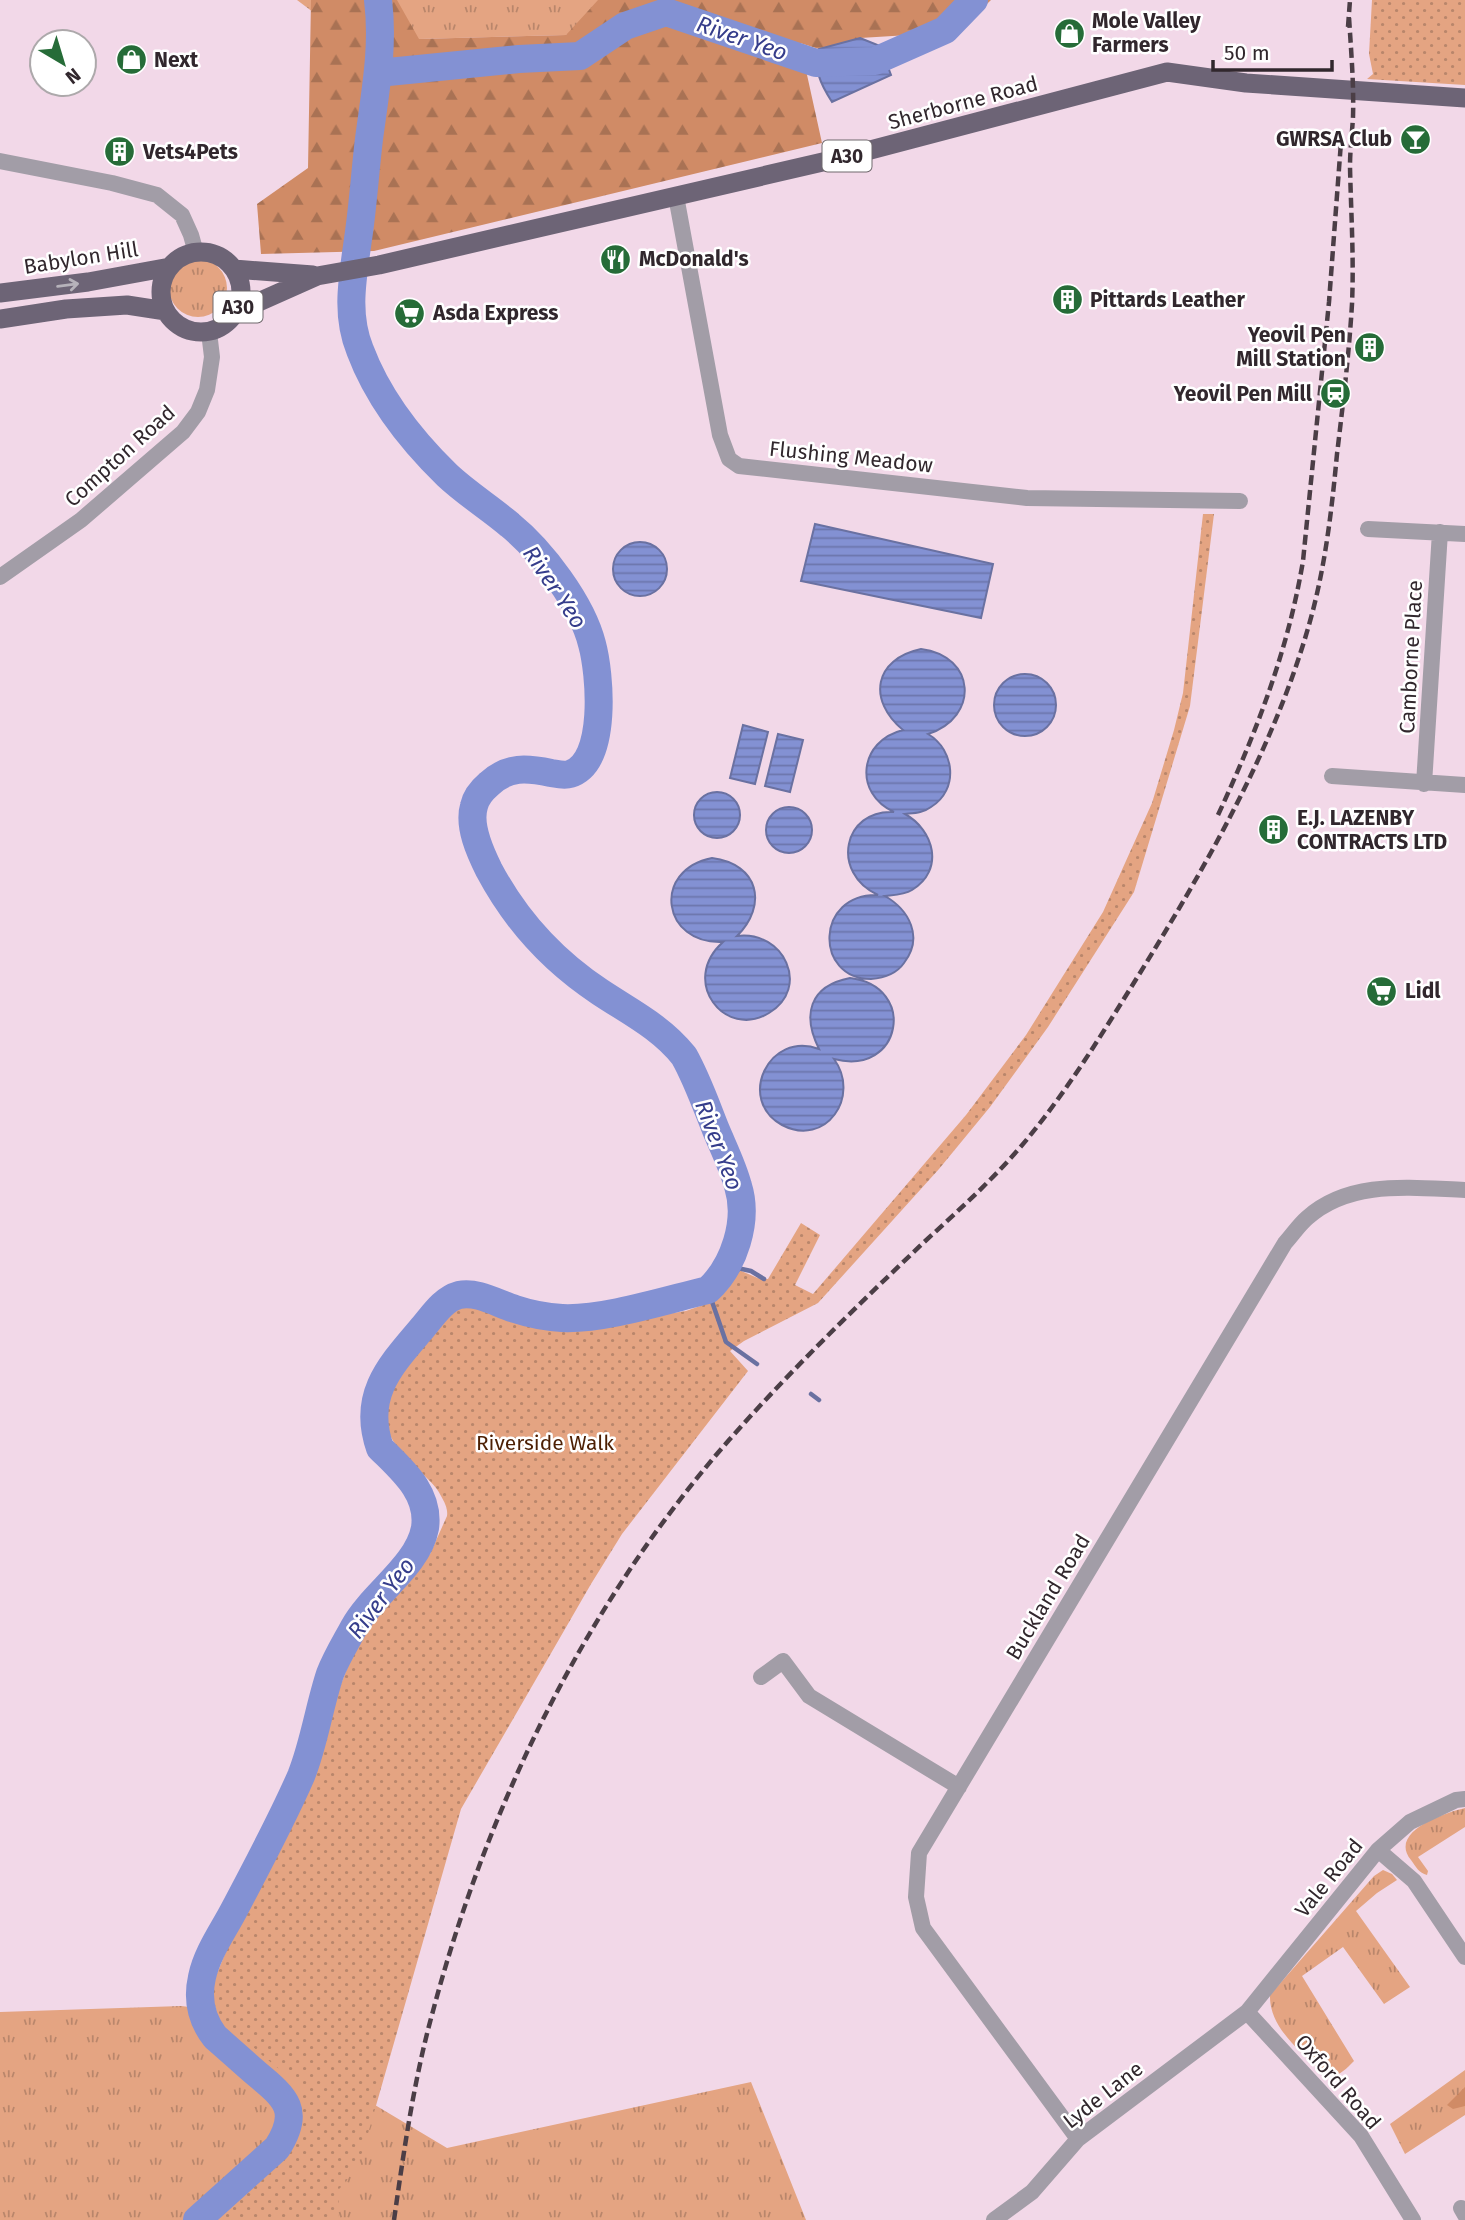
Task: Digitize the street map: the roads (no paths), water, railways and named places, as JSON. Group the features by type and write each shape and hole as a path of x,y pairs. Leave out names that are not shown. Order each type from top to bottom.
{"main road":[{"name":"Sherborne Road","path":"317,276 379,265 941,133 1167,72 1246,83 1465,98"},
{"path":"166,311 161,289 170,267 186,255 196,253"},
{"name":"A30","path":"0,319 66,309 127,305 166,311 173,321 184,328 208,332 229,321 236,312 241,290 234,270 217,256 196,253"},
{"name":"Babylon Hill","path":"0,293 88,282 170,267"},
{"name":"A30","path":"234,270 317,276"},
{"name":"A30","path":"236,312 317,276"}],"street":[{"path":"0,161 121,185 156,195 182,215 196,253"},
{"name":"Flushing Meadow","path":"676,196 720,435 729,459 739,466 1027,498 1240,500"},
{"name":"Compton Road","path":"0,577 81,520 183,432 198,412 207,390 212,356 208,332"},
{"path":"1368,529 1465,534"},
{"name":"Camborne Place","path":"1424,784 1440,532"},
{"path":"1332,776 1465,785"},
{"name":"Buckland Road","path":"1079,2139 923,1928 916,1897 919,1853 1285,1242 1308,1217 1332,1202 1357,1192 1392,1188 1465,1190"},
{"path":"761,1677 783,1661 809,1696 959,1787"},
{"name":"Vale Road","path":"1247,2012 1378,1850 1410,1822 1456,1800 1465,1799"},
{"path":"1378,1850 1414,1881 1465,1957"},
{"name":"Lyde Lane","path":"994,2220 1032,2192 1079,2139 1247,2012"},
{"name":"Oxford Road","path":"1247,2012 1360,2136 1413,2220"}],"water":[{"path":"860,38 880,46 891,75 832,102 819,77 819,49"},
{"path":"815,524 993,564 981,618 801,581"},
{"path":"640,542 659,550 667,569 659,588 640,596 621,588 613,569 621,550"},
{"path":"921,649 939,654 953,663 961,674 965,688 957,715 945,726 928,734 944,750 948,760 950,770 946,791 940,800 928,809 905,814 915,821 929,840 932,861 929,872 912,890 885,896 907,916 913,944 901,967 885,976 871,979 852,975 839,966 832,952 830,936 833,921 842,907 857,898 878,895 863,885 853,872 849,844 854,831 863,821 877,814 894,812 872,793 867,781 870,756 877,745 888,736 903,730 884,706 880,694 881,682 885,671 893,662 905,654"},
{"path":"1025,674 1047,683 1056,705 1047,727 1025,736 1003,727 994,705 1003,683"},
{"path":"743,725 768,732 755,784 730,778"},
{"path":"778,734 803,740 790,792 765,786"},
{"path":"717,792 733,799 740,815 733,831 717,838 701,831 694,815 701,799"},
{"path":"789,807 805,814 812,830 805,846 789,853 773,846 766,830 773,814"},
{"path":"712,858 740,868 749,877 754,888 753,912 737,936 754,937 768,942 779,951 790,976 788,990 782,1002 769,1013 753,1019 737,1019 724,1013 713,1002 707,989 705,973 711,957 723,942 703,940 687,932 677,920 672,906 673,891 679,877 692,865"},
{"path":"850,978 872,985 886,997 893,1012 893,1028 887,1043 875,1055 857,1061 834,1059 841,1073 843,1088 841,1102 835,1114 825,1124 812,1130 798,1130 782,1125 768,1114 761,1100 760,1085 764,1070 773,1058 786,1049 801,1046 819,1049 811,1025 813,1004 825,988"}],"waterway":[{"name":"River Yeo","path":"197,2220 277,2148 284,2135 289,2115 287,2106 276,2090 210,2030 200,2001 204,1968 301,1776 330,1674 338,1656 362,1615 414,1555 425,1528 425,1515 419,1493 380,1448 374,1412 383,1381 401,1353 436,1312 444,1303 459,1295 481,1296 538,1315 578,1318 635,1308 708,1290 732,1256 742,1214 734,1172 684,1056 655,1028 583,980 551,953 523,922 499,888 476,839 473,822 475,803 482,791 496,778 518,770 568,775 582,766 591,753 596,735 599,695 595,657 587,628 559,579 522,536 447,475 408,433 376,385 355,336 351,309 378,70 378,0"},
{"name":"River Yeo","path":"378,73 519,59 580,56 625,26 666,12 816,63 875,61 945,30 974,0"},
{"path":"728,1266 751,1271 764,1279"},
{"path":"708,1290 726,1342 757,1364"},
{"path":"811,1394 819,1400"}],"railway":[{"path":"1348,27 1350,0"},
{"path":"394,2220 420,2062 456,1934 482,1857 513,1782 587,1637 631,1568 678,1503 729,1440 824,1340 990,1180 1043,1119 1087,1057 1166,931 1216,844 1261,754 1298,661 1312,614 1331,514 1352,304 1350,167 1353,92 1349,17"},
{"path":"1218,815 1269,691 1297,594 1303,561 1329,302 1341,142"}],"place":[{"name":"Mole Valley Farmers","path":"1069,33"},
{"name":"Next","path":"131,60"},
{"name":"GWRSA Club","path":"1415,139"},
{"name":"Vets4Pets","path":"120,152"},
{"name":"McDonald's","path":"616,259"},
{"name":"Pittards Leather","path":"1067,300"},
{"name":"Asda Express","path":"410,313"},
{"name":"Yeovil Pen Mill Station","path":"1369,347"},
{"name":"Yeovil Pen Mill","path":"1335,394"},
{"name":"E.J. LAZENBY CONTRACTS LTD","path":"1274,830"},
{"name":"Lidl","path":"1382,991"}],"park label":[{"name":"Riverside Walk","path":"545,1443"}]}
